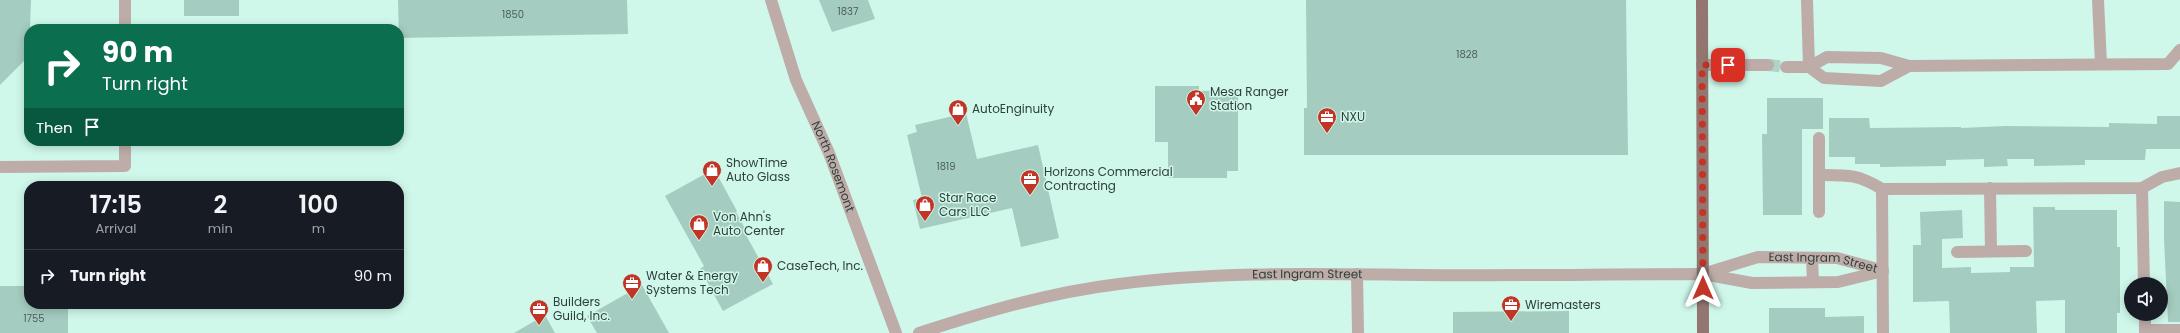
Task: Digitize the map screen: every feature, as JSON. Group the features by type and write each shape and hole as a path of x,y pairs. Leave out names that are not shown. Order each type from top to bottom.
{"main road":[{"path":"1702,0 1703,333"}],"street":[{"path":"125,0 125,24"},
{"name":"North Rosemont","path":"771,0 796,80 829,153 896,333"},
{"path":"1807,0 1809,67"},
{"path":"2098,0 2101,64"},
{"path":"1786,67 1809,67 1826,57 1881,58 1909,66 2168,64 2180,50"},
{"path":"1862,58 1863,80"},
{"path":"1702,65 1768,65"},
{"path":"1809,67 1824,78 1881,81 1909,66"},
{"path":"1819,138 1819,212"},
{"path":"0,167 125,166 125,146"},
{"path":"1819,175 1849,174 1864,178 1882,189 2142,188 2162,177 2180,173"},
{"path":"1990,188 1992,251"},
{"path":"2142,188 2144,277"},
{"path":"1882,189 1882,333"},
{"path":"1957,252 2026,251"},
{"name":"East Ingram Street","path":"1703,274 1758,257 1837,258 1882,271"},
{"path":"1812,258 1813,282"},
{"name":"East Ingram Street","path":"918,333 978,314 1055,295 1117,284 1178,278 1249,275 1358,274 1703,274 1752,283 1838,282 1882,271"},
{"path":"1358,274 1358,333"},
{"path":"2145,331 2180,330"}],"building":[{"path":"0,0 31,0 30,24 24,24 24,61 0,85"},
{"path":"184,0 239,0 239,16 184,16"},
{"path":"398,0 627,0 628,34 404,38 404,24 399,24"},
{"path":"819,0 868,0 875,19 832,32"},
{"path":"1306,0 1626,0 1628,155 1304,155 1304,108 1307,108"},
{"name":"Mesa Ranger Station","path":"1155,86 1199,86 1199,91 1238,90 1238,171 1227,171 1227,178 1168,178 1168,142 1155,142"},
{"path":"1767,98 1823,98 1823,129 1802,129 1802,215 1763,215 1762,134 1767,134"},
{"path":"966,113 977,159 1038,145 1059,238 1021,247 1012,208 920,229 913,200 922,198 907,135 917,132 915,125"},
{"path":"2157,116 2180,116 2180,149 2146,149 2145,160 2085,160 2085,165 2034,166 2034,159 2007,159 2008,166 1984,167 1984,159 1946,160 1946,166 1880,167 1880,164 1855,164 1855,157 1829,157 1829,118 1869,118 1870,128 1961,128 2005,126 2109,127 2109,123 2157,124"},
{"path":"714,169 737,211 736,212 748,234 746,235 773,284 723,311 700,269 704,266 665,196"},
{"path":"2164,201 2180,202 2180,322 2168,322 2168,277 2166,277"},
{"path":"2033,207 2055,207 2055,210 2117,210 2117,247 2120,247 2120,313 2117,313 2117,333 2065,333 2065,300 2036,301 2037,333 1950,333 1949,301 1913,302 1913,245 1921,245 1920,212 1962,210 1963,238 1942,239 1942,268 1971,267 1971,273 2010,272 2010,267 2034,267"},
{"name":"Water & Energy Systems Tech","path":"642,285 669,333 597,333 587,316"},
{"path":"0,286 24,286 24,309 68,309 68,333 0,333"},
{"path":"1769,308 1825,308 1825,317 1864,316 1864,333 1769,333"},
{"name":"Wiremasters","path":"1569,311 1569,333 1453,333 1453,312"},
{"name":"Builders Guild, Inc.","path":"545,315 555,333 514,333"}],"tunnel":[{"path":"1768,65 1786,67"}],"place":[{"name":"Mesa Ranger Station","path":"1196,116"},
{"name":"AutoEnginuity","path":"958,126"},
{"name":"NXU","path":"1327,134"},
{"name":"ShowTime Auto Glass","path":"712,187"},
{"name":"Horizons Commercial Contracting","path":"1030,196"},
{"name":"Star Race Cars LLC","path":"925,222"},
{"name":"Von Ahn's Auto Center","path":"699,241"},
{"name":"CaseTech, Inc.","path":"763,283"},
{"name":"Water & Energy Systems Tech","path":"632,300"},
{"name":"Wiremasters","path":"1511,322"},
{"name":"Builders Guild, Inc.","path":"539,326"}],"route":[{"path":"1703,288 1702,65 1728,65"}]}
